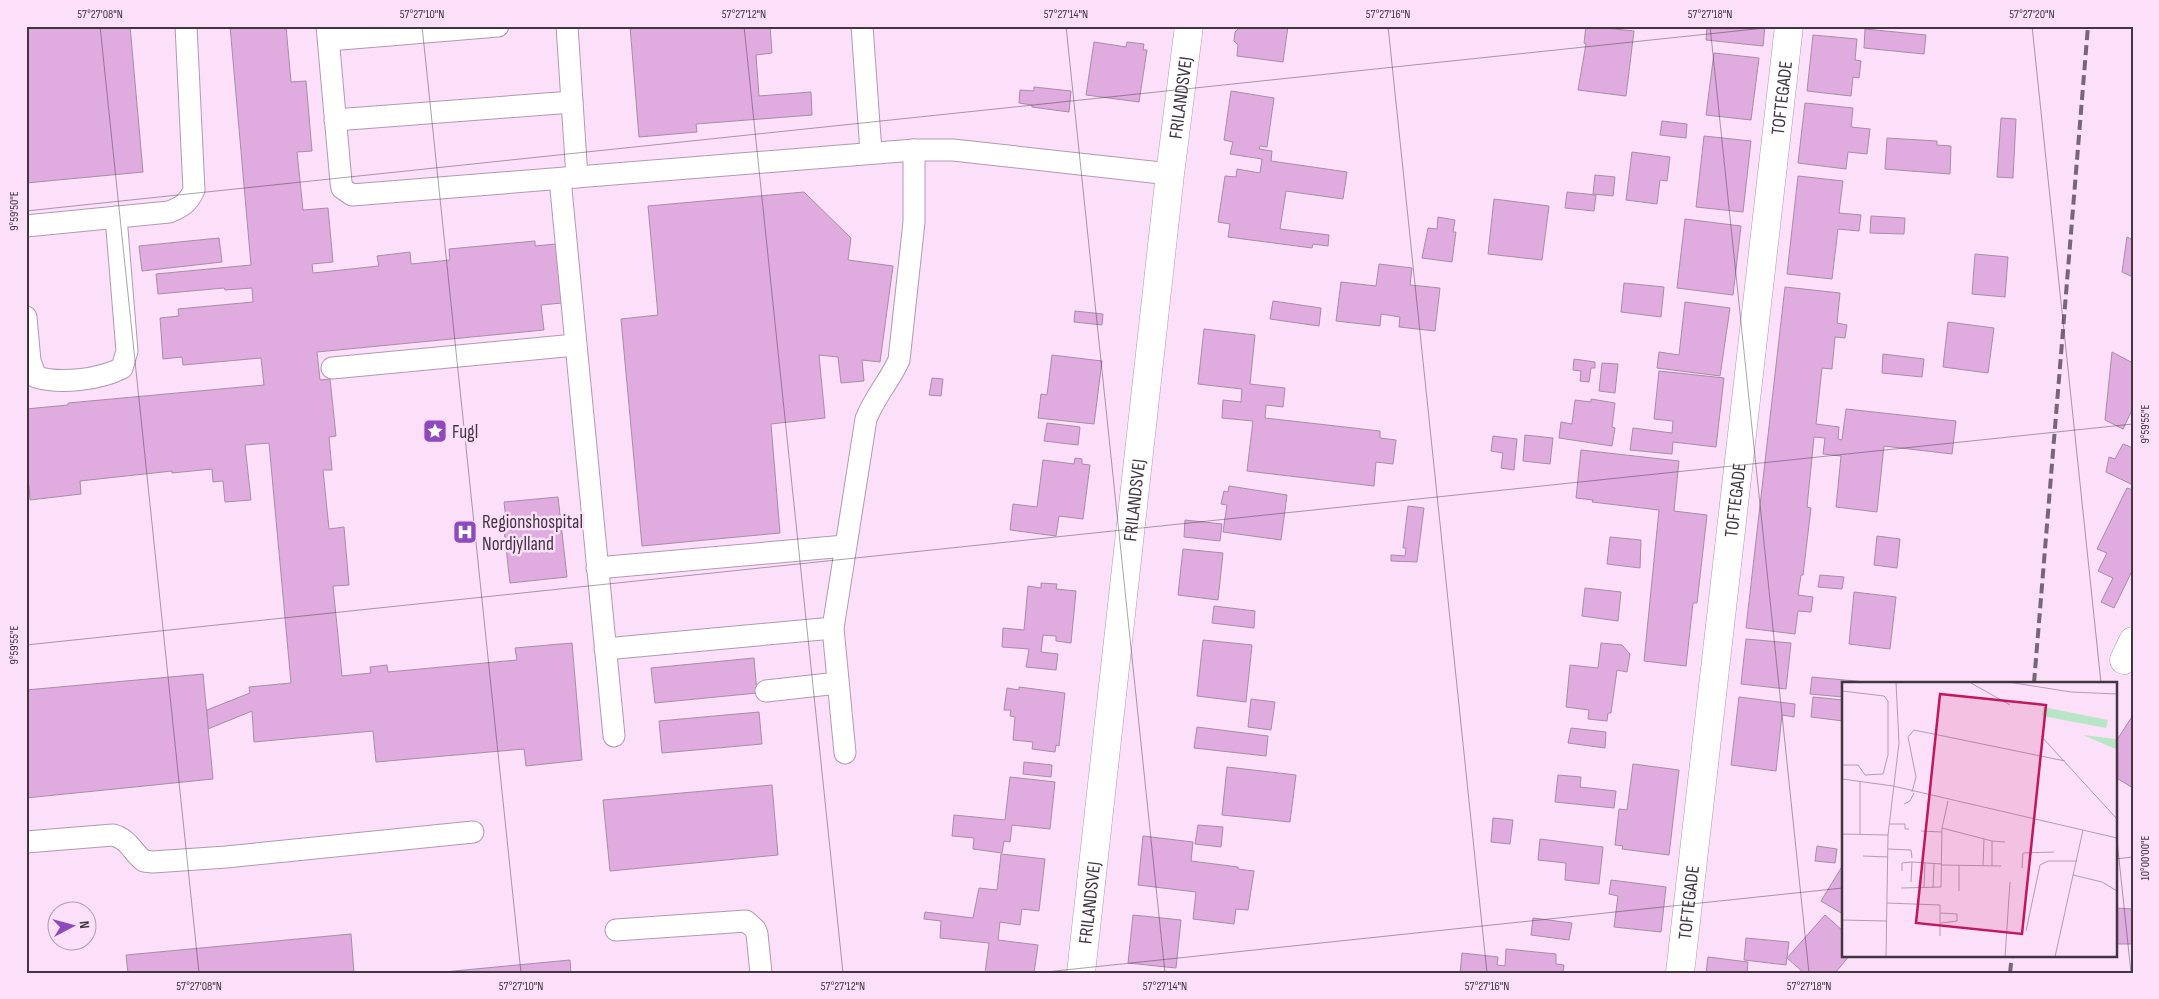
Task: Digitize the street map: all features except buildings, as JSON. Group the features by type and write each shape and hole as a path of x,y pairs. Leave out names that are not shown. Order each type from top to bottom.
{"street":[{"name":"FRILANDSVEJ","path":"1081,973 1170,174 1190,26"},
{"name":"TOFTEGADE","path":"1680,973 1789,26"}],"lane":[{"path":"26,226 169,212 181,208 189,201 194,190 186,26"},
{"path":"498,26 328,33 342,188 352,195 914,150 954,150 1170,174"},
{"path":"567,26 572,102 568,178 575,345 614,736"},
{"path":"862,26 871,152"},
{"path":"335,120 572,102"},
{"path":"845,753 833,628 866,419 873,401 892,374 898,360 914,222 914,150"},
{"path":"26,317 30,361 36,377 50,382 107,376 122,368 127,351 116,217"},
{"path":"332,368 575,345"},
{"path":"597,568 845,546"},
{"path":"605,649 833,628"},
{"path":"766,691 838,683"},
{"path":"26,842 122,837 144,861 152,862 226,857 473,832"},
{"path":"616,930 746,921 755,929 757,934 761,973"}],"railway":[{"path":"2034,682 2088,26"},
{"path":"2010,973 2012,956"}],"place":[{"name":"Fugl","path":"435,431"},
{"name":"Regionshospital Nordjylland","path":"465,532"}]}
